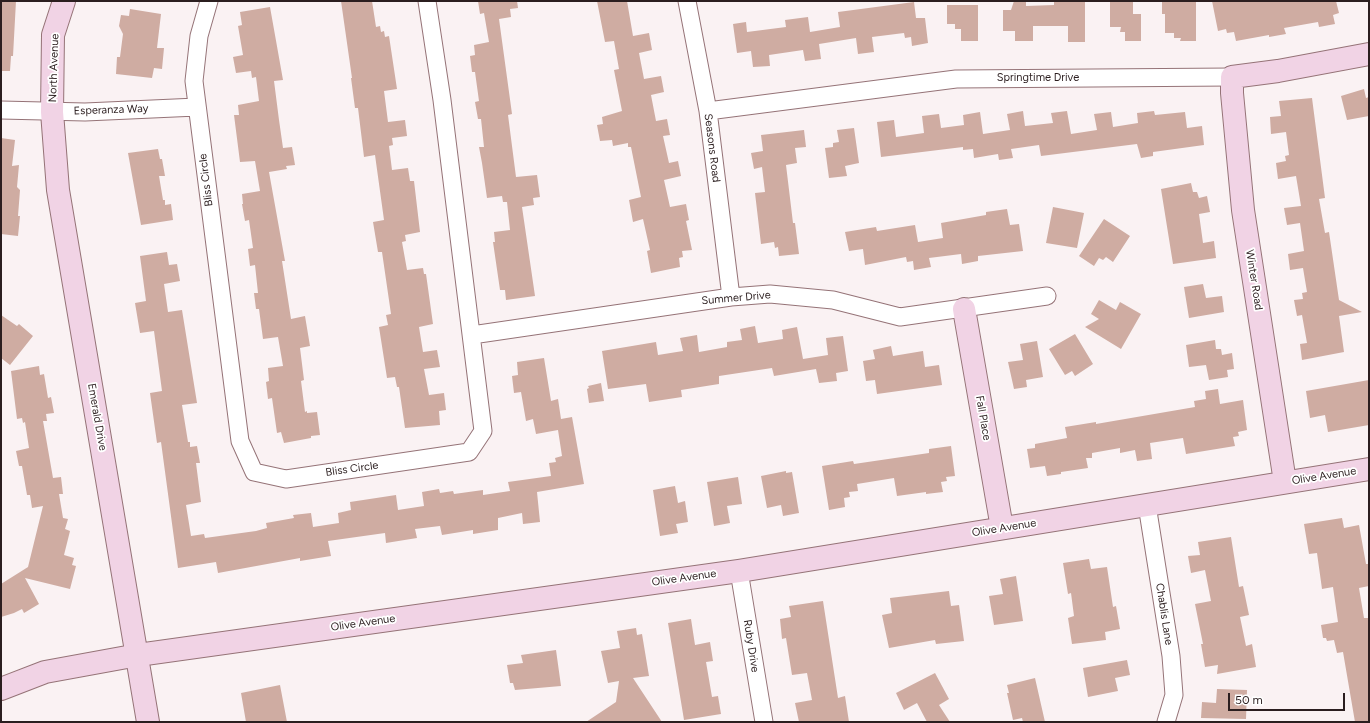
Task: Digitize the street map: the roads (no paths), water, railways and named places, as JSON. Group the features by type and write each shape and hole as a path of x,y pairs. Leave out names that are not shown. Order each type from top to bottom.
{"main road":[{"name":"North Avenue","path":"52,112 53,35 64,1"},
{"name":"Springtime Drive","path":"1232,77 1278,71 1369,54"},
{"name":"Winter Road","path":"1232,77 1232,93 1243,210 1285,482"},
{"name":"Emerald Drive","path":"52,112 58,190 138,655 148,722"},
{"name":"Fall Place","path":"964,309 1002,528"},
{"name":"Olive Avenue","path":"1,689 45,672 138,655 739,571 1369,469"}],"street":[{"name":"Bliss Circle","path":"209,1 200,36 194,82 240,441 254,472 286,479 470,452 483,431 442,100 427,1"},
{"name":"Seasons Road","path":"687,1 708,111 731,297"},
{"name":"Springtime Drive","path":"708,111 956,79 1232,77"},
{"name":"Esperanza Way","path":"1,110 52,112 197,107"},
{"name":"Summer Drive","path":"472,335 731,297 770,294 833,300 900,317 1047,296"},
{"name":"Chablis Lane","path":"1147,505 1171,656 1174,695 1166,722"},
{"name":"Ruby Drive","path":"739,571 764,722"}]}
